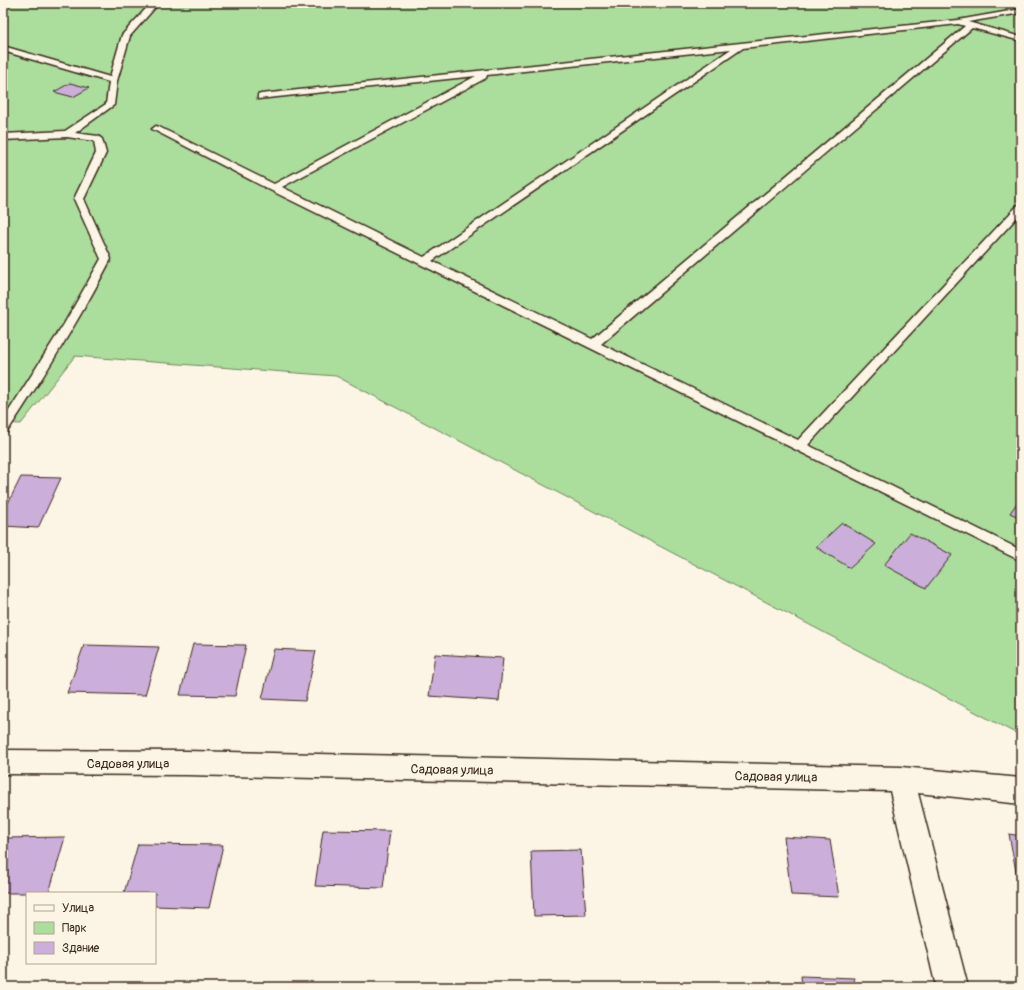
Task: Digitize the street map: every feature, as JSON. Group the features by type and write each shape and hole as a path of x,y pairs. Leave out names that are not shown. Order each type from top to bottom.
{"street":[{"name":"Садовая улица","path":"3,762 195,763 900,779 1021,791"},
{"path":"900,779 952,987"}],"lane":[{"path":"67,134 110,105 113,81 126,35 155,3"},
{"path":"261,97 958,22 1021,11"},
{"path":"958,22 1021,40"},
{"path":"592,345 971,25"},
{"path":"424,262 742,45"},
{"path":"3,48 113,81"},
{"path":"273,188 490,72"},
{"path":"156,129 1021,556"},
{"path":"3,137 67,134 98,139 101,153 79,199 106,259 86,297 3,429"},
{"path":"799,447 1021,207"}],"green space":[{"path":"3,3 1021,3 1021,736 336,376 75,356 21,424 3,423"}],"building":[{"path":"70,83 89,88 73,97 54,92"},
{"path":"21,477 61,478 38,528 3,526 3,513"},
{"path":"1021,497 1021,518 1010,513"},
{"path":"842,523 876,544 850,568 816,547"},
{"path":"910,533 952,555 926,588 884,565"},
{"path":"193,644 246,645 235,696 180,695"},
{"path":"84,645 159,647 145,695 67,693"},
{"path":"274,649 316,651 305,701 262,699"},
{"path":"435,654 503,658 499,701 429,696"},
{"path":"323,830 390,831 383,888 315,886"},
{"path":"1009,834 1021,836 1021,889 1019,888"},
{"path":"65,837 49,892 3,893 4,838"},
{"path":"784,837 830,840 839,897 791,895"},
{"path":"138,844 223,845 209,908 156,906 156,892 124,892"},
{"path":"581,850 586,915 534,916 531,851"},
{"path":"801,976 854,978 855,987 802,987"}]}
